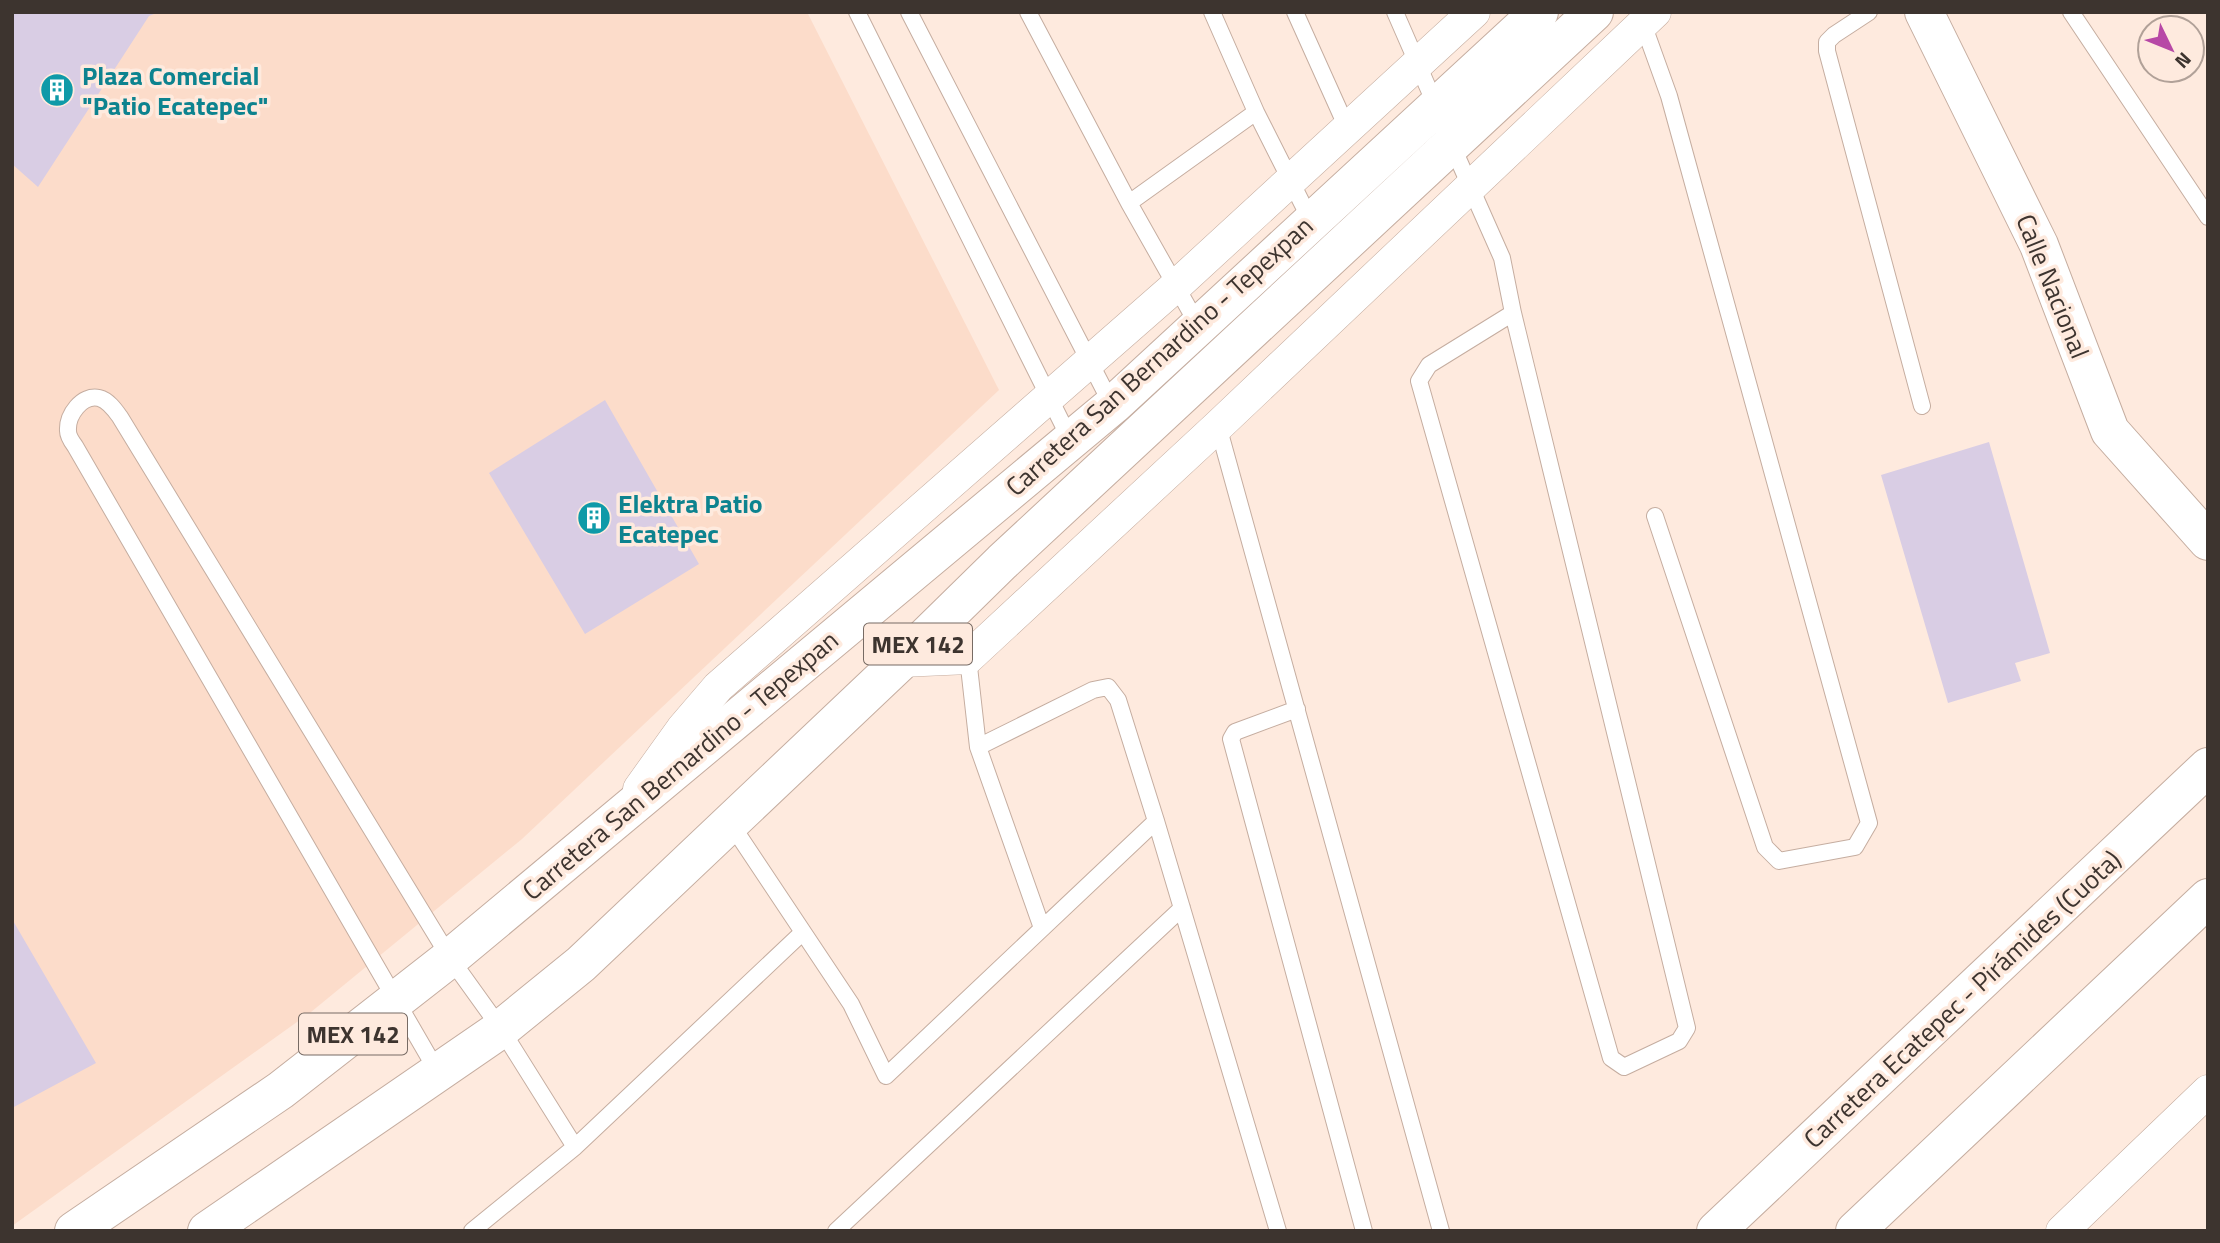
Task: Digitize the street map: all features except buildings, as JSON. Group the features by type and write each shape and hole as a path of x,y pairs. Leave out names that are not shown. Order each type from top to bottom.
{"main road":[{"name":"Carretera San Bernardino - Tepexpan","path":"207,1231 501,1029 581,964 901,661 1444,126 1539,12"},
{"name":"Carretera San Bernardino - Tepexpan","path":"74,1231 281,1090 450,958 1112,405 1311,221 1444,126 1594,12"},
{"name":"Calle Nacional","path":"1924,12 2039,245 2110,430 2208,541"},
{"name":"Carretera Ecatepec - Pirámides (Cuota)","path":"1716,1231 2208,767"},
{"path":"1855,1231 2208,898"}],"street":[{"path":"618,817 682,729 718,687 1177,285 1474,12"},
{"path":"901,661 968,658 1471,188 1646,16"},
{"path":"2062,1231 2208,1091"}],"lane":[{"path":"857,12 1070,439"},
{"path":"909,12 1112,405"},
{"path":"1028,12 1129,203 1198,325"},
{"path":"1212,12 1256,112 1311,221"},
{"path":"1295,12 1348,130"},
{"path":"1395,12 1502,258 1513,313 1687,1028 1679,1041 1624,1067 1611,1058 1419,381 1429,365 1513,313"},
{"path":"1869,12 1834,35 1827,42 1827,51 1922,406"},
{"path":"2071,12 2208,216"},
{"path":"1646,16 1869,823 1854,847 1779,860 1765,847 1655,516"},
{"path":"1129,203 1256,112"},
{"path":"438,1071 67,432 70,418 78,405 89,398 101,398 112,406 120,417 450,958 501,1029 575,1147"},
{"path":"1218,426 1441,1231"},
{"path":"968,658 978,747 1042,928"},
{"path":"978,747 1093,690 1108,687 1118,700 1278,1231"},
{"path":"1297,709 1235,732 1231,739 1364,1231"},
{"path":"730,823 851,1004 886,1076 1156,821"},
{"path":"836,1231 1182,908"},
{"path":"472,1231 575,1147 803,932"}],"shaded area":[{"path":"12,12 807,12 999,390 522,839 311,1012 12,1226"}],"place":[{"name":"Plaza Comercial \"Patio Ecatepec\"","path":"57,90"},
{"name":"Elektra Patio Ecatepec","path":"594,518"}]}
